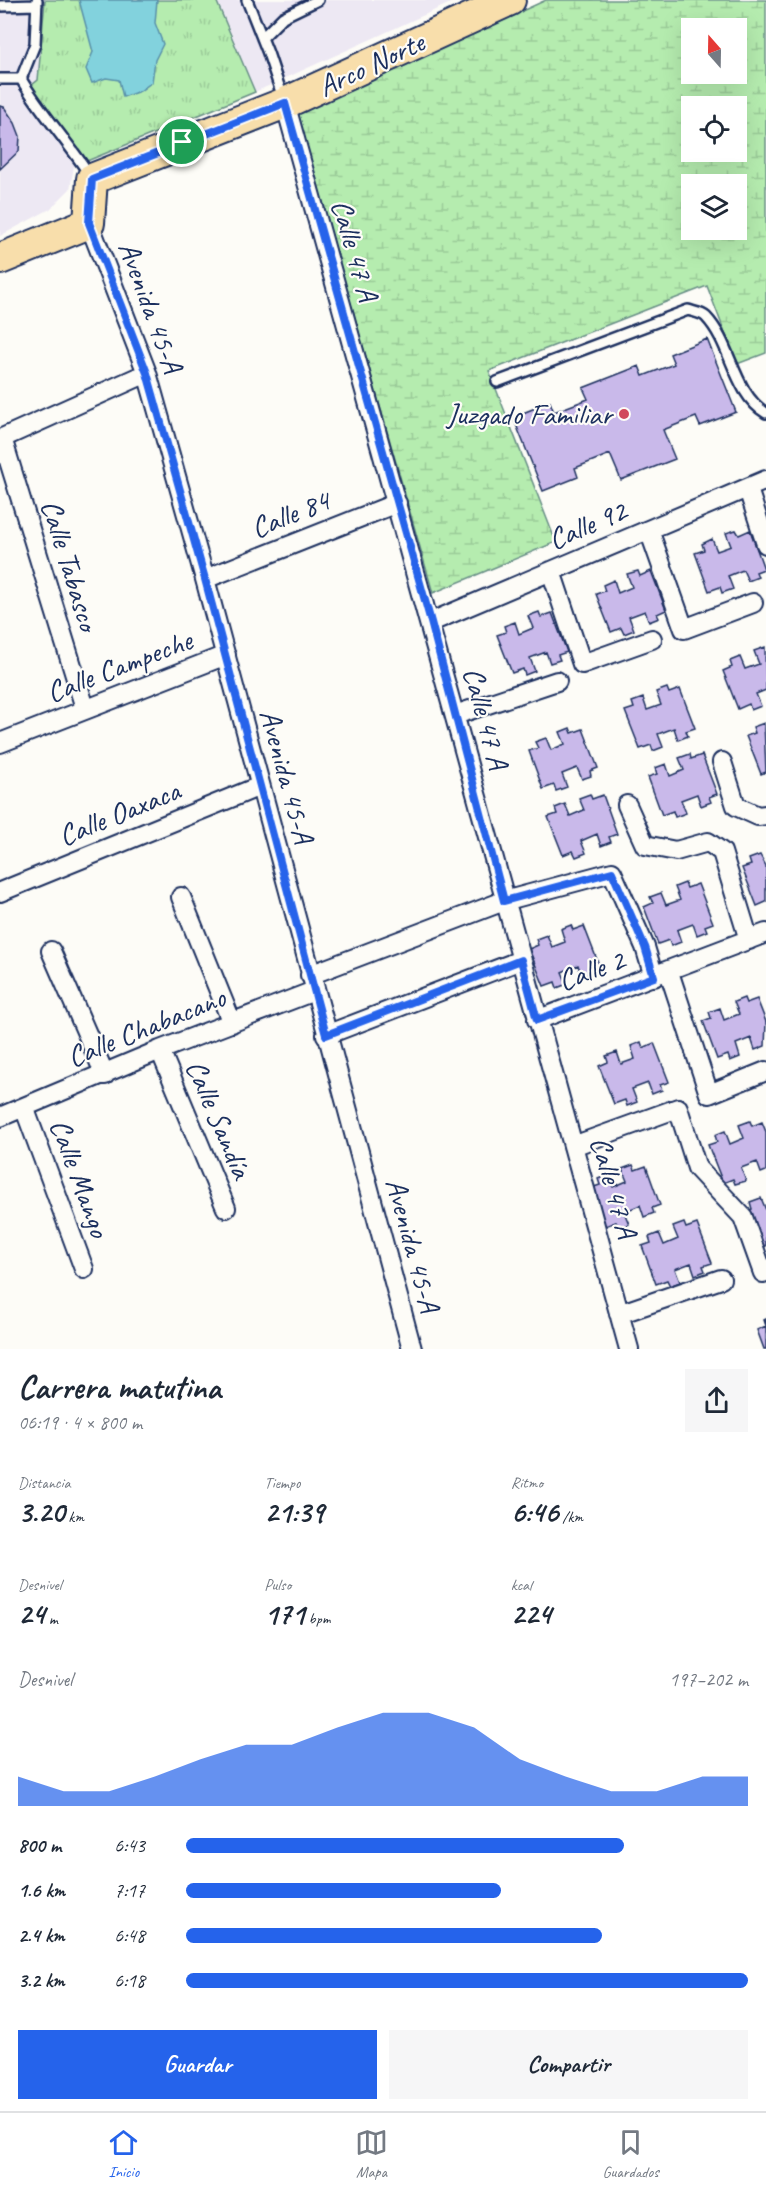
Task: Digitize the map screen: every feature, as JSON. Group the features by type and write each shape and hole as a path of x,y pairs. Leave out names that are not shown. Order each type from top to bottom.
{"main road":[{"name":"Arco Norte","path":"92,179 285,103 510,0"},
{"path":"0,259 89,223 92,179"}],"street":[{"name":"Calle 47 A","path":"285,103 431,622 504,901 629,1349"},
{"name":"Avenida 45-A","path":"89,223 147,373 226,655 312,983 412,1349"},
{"path":"1,438 147,373"},
{"name":"Calle Tabasco","path":"1,438 85,708"},
{"name":"Calle 92","path":"431,622 766,480"},
{"path":"748,489 766,544"},
{"name":"Calle 84","path":"205,579 397,503"},
{"path":"649,530 684,629 753,603"},
{"path":"551,571 582,664 652,639"},
{"name":"Calle Campeche","path":"0,743 226,655"},
{"path":"455,715 557,681"},
{"path":"722,762 736,806 759,816 766,815"},
{"name":"Calle Oaxaca","path":"0,892 260,786"},
{"path":"627,805 645,845 676,850 708,842 722,852 761,939"},
{"name":"Calle Chabacano","path":"0,1117 105,1075 160,1050 232,1023 312,983 504,901 612,872 645,947 661,974"},
{"path":"181,897 232,1023"},
{"name":"Calle 2","path":"537,1020 761,939"},
{"path":"51,951 105,1075"},
{"path":"326,1035 521,960"},
{"path":"661,974 709,1094 766,1071"},
{"name":"Calle Sandía","path":"160,1050 226,1208"},
{"name":"Calle Mango","path":"24,1107 84,1269"},
{"path":"573,1146 678,1108 697,1168 743,1217 763,1273 766,1272"},
{"path":"619,1314 721,1279"}],"lane":[{"path":"247,0 285,103"},
{"path":"262,38 283,17 318,0"},
{"path":"0,6 37,2 35,44 21,79"},
{"path":"0,79 21,79"},
{"path":"21,79 34,101 64,137 92,179"},
{"path":"497,382 688,310 704,315 715,331 753,405 766,413"}],"shaded area":[{"path":"0,0 457,0 255,92 74,166 70,189 50,209 0,236"}],"green space":[{"path":"45,0 216,0 255,92 82,163 27,89 38,80"},
{"path":"546,0 766,0 766,353 737,364 707,286 489,371 556,542 433,593 297,114"}],"water":[{"path":"79,0 157,0 155,23 163,44 155,60 152,82 140,91 123,97 119,80 106,78 92,83 86,69 93,52"}],"building":[{"path":"0,106 4,107 15,123 20,136 19,151 0,169"},
{"name":"Juzgado Familiar","path":"707,339 736,412 700,426 696,417 663,430 675,459 621,480 610,454 575,468 578,477 543,491 513,417 550,402 554,412 588,399 583,388 639,366 643,376 674,364 670,354"},
{"path":"736,530 739,535 750,530 764,569 756,572 758,577 748,581 743,570 728,576 733,589 722,593 720,587 709,591 695,553 704,550 702,544 712,539 717,551 731,546 726,533"},
{"path":"638,571 640,576 651,571 666,610 657,614 659,618 649,622 645,611 629,617 634,630 624,634 621,628 611,632 596,594 605,591 603,585 614,580 618,593 632,587 627,574"},
{"path":"539,612 541,617 552,613 567,652 558,655 560,660 550,663 546,652 530,658 535,671 525,675 523,669 512,673 497,635 506,632 504,626 515,622 519,634 533,628 528,616"},
{"path":"765,647 766,690 756,694 761,706 751,710 749,704 738,709 723,671 732,667 730,661 740,657 745,669 759,664 754,651"},
{"path":"667,688 669,693 680,689 695,728 686,731 688,736 678,740 674,728 658,734 663,747 653,751 651,745 640,749 625,711 634,708 632,702 643,698 647,710 661,705 656,692"},
{"path":"764,723 766,772 761,774 746,736 755,733 753,727"},
{"path":"570,728 572,733 583,729 598,768 590,771 591,776 582,779 577,768 562,774 567,787 556,791 554,785 543,789 529,751 538,748 535,742 546,738 551,750 565,744 560,732"},
{"path":"690,754 691,759 702,755 717,794 709,797 711,802 701,806 697,794 681,800 686,813 675,817 673,811 662,815 648,777 657,774 655,768 666,764 670,776 684,770 679,758"},
{"path":"590,794 592,799 603,795 617,834 609,837 611,842 601,846 597,834 581,841 586,853 576,857 573,851 563,855 548,817 557,814 555,808 565,804 570,816 584,810 579,798"},
{"path":"760,855 766,866 766,902 757,906 742,868 751,865 749,859"},
{"path":"685,883 687,888 698,884 713,923 705,926 707,931 697,935 693,924 677,930 681,942 671,946 669,940 658,944 644,907 653,903 650,897 661,893 666,905 680,900 675,887"},
{"path":"571,925 573,930 584,926 599,965 590,968 592,973 582,977 578,965 562,972 567,984 557,988 555,982 544,986 529,949 538,945 536,939 547,935 552,947 565,942 561,929"},
{"path":"744,998 746,1003 757,999 766,1022 765,1046 755,1050 751,1038 736,1044 740,1057 730,1061 728,1055 717,1059 703,1021 711,1018 709,1012 720,1008 724,1020 739,1014 734,1002"},
{"path":"641,1042 643,1048 654,1043 669,1082 660,1085 662,1090 652,1094 648,1083 632,1089 637,1102 627,1106 625,1100 614,1104 599,1066 608,1062 606,1056 617,1052 621,1064 635,1059 631,1046"},
{"path":"750,1121 752,1126 762,1122 766,1132 766,1171 761,1173 757,1162 741,1168 746,1181 735,1184 733,1179 723,1183 708,1145 717,1142 715,1135 725,1131 730,1144 744,1138 739,1125"},
{"path":"633,1165 635,1170 646,1166 660,1205 652,1208 654,1213 644,1217 640,1205 624,1212 629,1224 619,1228 616,1222 605,1226 591,1188 600,1185 598,1179 608,1175 613,1187 627,1181 622,1169"},
{"path":"761,1198 766,1210 766,1246 758,1250 743,1212 752,1209 750,1202"},
{"path":"684,1223 686,1228 697,1224 712,1263 703,1266 705,1271 695,1275 691,1263 675,1269 680,1282 670,1286 667,1280 656,1284 642,1246 651,1243 649,1237 659,1233 664,1245 678,1239 673,1227"},
{"path":"766,1326 766,1349 764,1349 757,1330"}],"place":[{"name":"Juzgado Familiar","path":"624,414"}],"route":[{"path":"285,103 431,622 504,901 612,872 645,947 654,977 537,1020 521,960 326,1035 205,579 147,373 89,223 92,179 182,142 285,103"}]}
